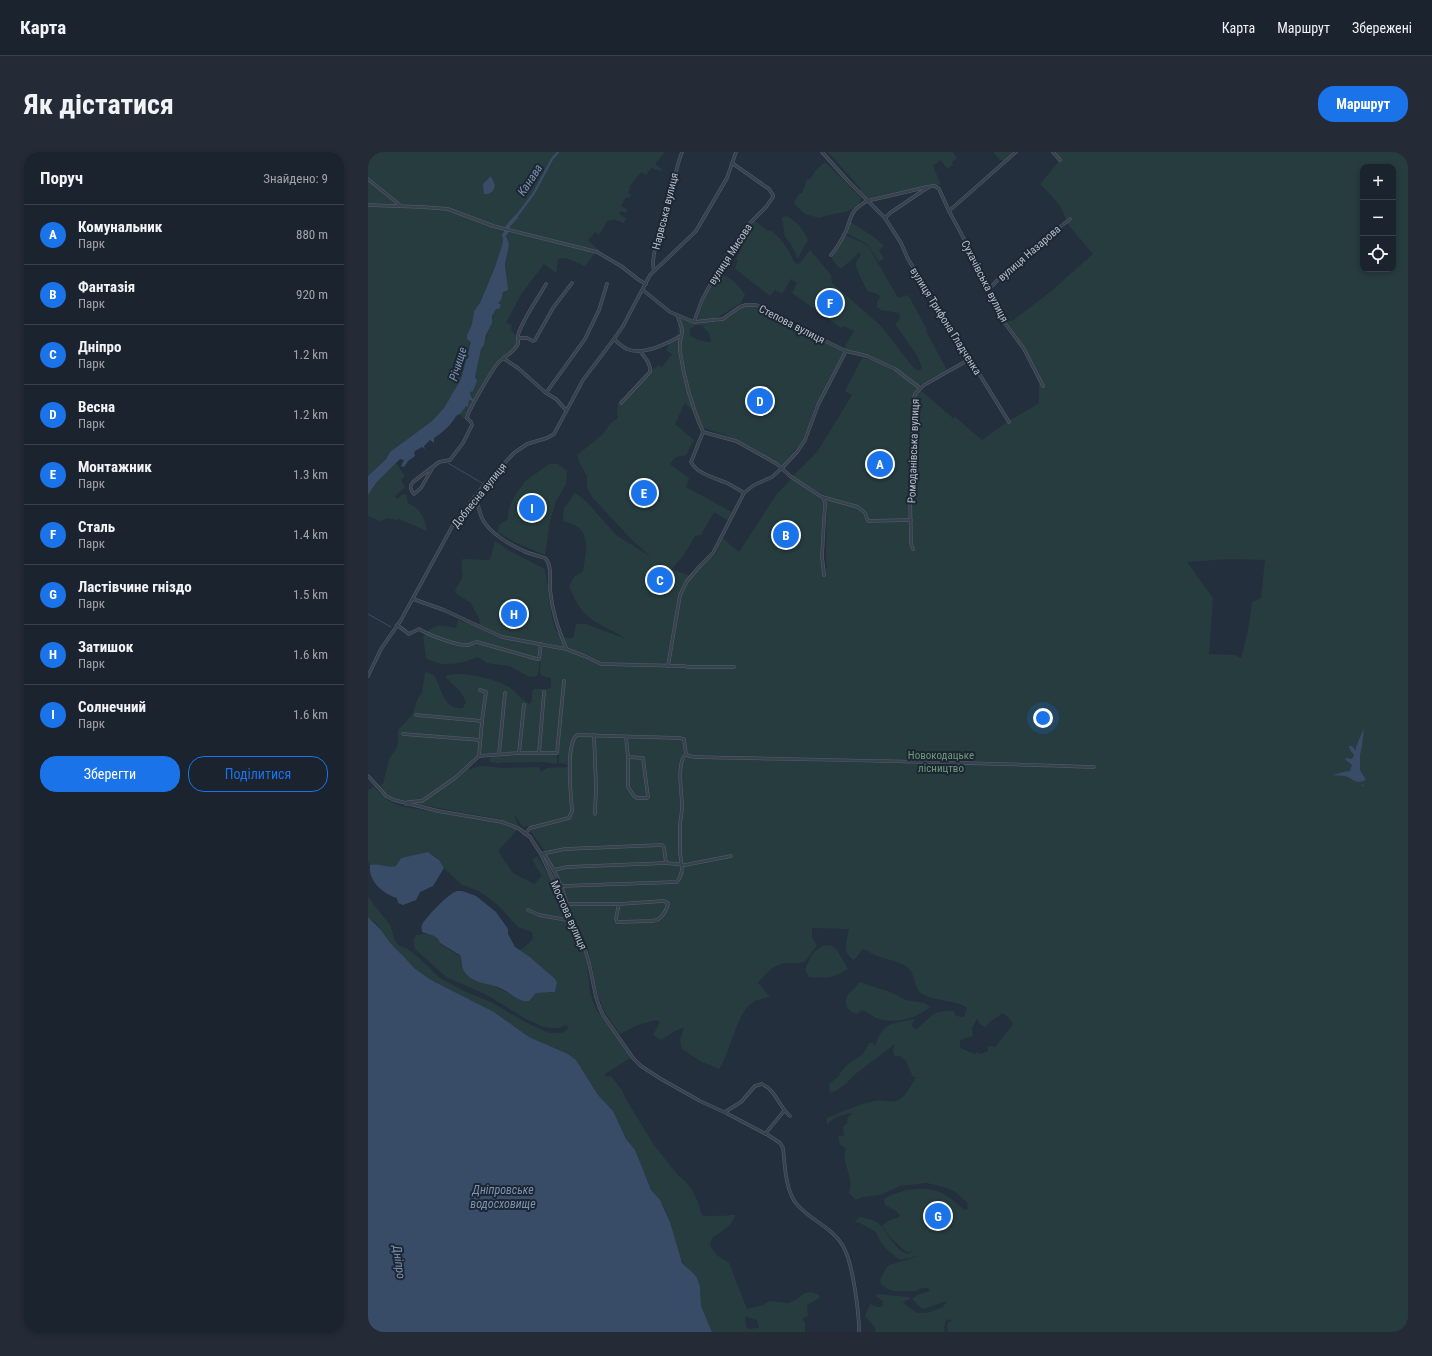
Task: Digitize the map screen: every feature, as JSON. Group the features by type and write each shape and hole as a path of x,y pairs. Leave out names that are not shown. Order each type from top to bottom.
{"street":[{"name":"Нарвська вулиця","path":"654,270 652,264 658,237 671,193 676,167 682,152"},
{"name":"Доблесна вулиця","path":"368,676 381,649 413,599 453,525 484,485 514,453 527,444 547,438 554,434 583,380 614,340 654,270 696,231 727,178 736,152"},
{"name":"вулиця Трифона Гладченка","path":"822,152 867,201 885,218 901,243 908,259 1009,422"},
{"path":"831,255 844,234 850,216 858,207 867,201 931,186 939,189 949,210 1016,152"},
{"path":"1054,152 1060,160"},
{"name":"вулиця Мисова","path":"694,322 702,300 722,266 725,258 746,227 766,207 773,197 769,189 732,163"},
{"path":"368,179 402,206"},
{"path":"885,218 890,213 931,186"},
{"path":"368,205 437,207 448,209 504,229 597,252 622,266 646,284"},
{"name":"Сухачівська вулиця","path":"949,210 981,269 1004,322 1011,329 1024,349 1043,386"},
{"name":"вулиця Назарова","path":"990,288 1006,271 1070,219"},
{"path":"518,338 527,338 532,341 535,340 553,308 572,283"},
{"path":"433,467 421,488 414,494 411,491 411,484 439,462 450,460 463,443 472,426 472,422 467,418 467,416 493,369 503,358 510,355 518,344 518,334 546,284"},
{"path":"546,393 585,339 599,310 607,284"},
{"name":"Степова вулиця","path":"643,290 677,315 694,322 723,319 740,307 749,304 763,308 786,322 846,351 867,356 895,369 920,388"},
{"path":"677,315 682,333 679,344 683,370 703,432 691,462 694,466 712,478 726,483 744,493"},
{"path":"614,340 628,349 640,351 654,348 680,337"},
{"path":"621,403 650,372 648,361 640,351"},
{"path":"668,666 680,595 687,581 713,553 744,493 754,485 772,477 797,452 805,440 818,405 846,351"},
{"path":"503,358 518,368 546,393 556,399 566,410"},
{"name":"Ромоданівська вулиця","path":"913,549 911,543 910,491 913,402 915,394 920,388 970,358"},
{"path":"703,432 736,441 782,468 790,476 822,497 858,507 865,513 868,521 911,520"},
{"path":"474,497 482,519 490,530 517,548 536,557 544,557 547,560 553,611 566,649"},
{"path":"822,497 825,503 822,556 824,575"},
{"path":"413,599 444,610 502,637 566,649 601,664 734,667"},
{"path":"397,625 409,634 419,629 436,637 459,644 470,645 477,642 537,659 539,659 541,644"},
{"path":"406,804 408,802 422,801 455,778 479,756 519,753 557,754 564,681"},
{"path":"479,756 486,692 480,690"},
{"path":"539,753 544,692"},
{"path":"499,754 505,693"},
{"path":"519,753 524,705"},
{"path":"416,716 482,721"},
{"path":"403,734 480,740"},
{"path":"525,834 530,828 570,817 572,811 569,766 574,737 578,735 594,735 684,739 686,754 683,756 680,772 682,804 680,825 681,865 683,870 677,882 562,886"},
{"path":"594,735 596,786 595,814"},
{"path":"626,737 628,787 637,798 647,798 643,758 628,757"},
{"path":"686,754 695,757 1094,767"},
{"name":"Мостова вулиця","path":"368,776 386,796 394,800 406,804 502,822 517,827 533,840 542,854 585,948 599,1006 633,1058 641,1066 660,1079 700,1101 725,1112 780,1143 783,1148 789,1187 795,1201 801,1208 836,1236 844,1248 850,1266 859,1332"},
{"path":"619,904 616,918 617,922 657,921 665,912 668,903 664,901 619,904 566,904 562,886 554,870 542,854 549,851 565,849 662,845 664,847 666,863"},
{"path":"554,870 666,863 681,865 731,856"},
{"path":"528,910 539,915 567,920"},
{"path":"725,1112 741,1102 755,1086 762,1084 774,1093 784,1111 790,1116"},
{"path":"765,1134 784,1111"}],"green space":[{"path":"368,152 665,152 655,164 662,169 661,171 651,168 646,175 641,172 629,187 628,193 631,195 629,198 626,197 621,206 627,209 626,213 621,211 619,214 626,218 624,223 613,219 612,221 608,220 599,235 595,232 588,240 601,252 596,252 585,266 566,258 558,259 556,273 544,264 522,293 506,323 512,325 511,329 518,340 516,346 503,357 501,356 495,364 486,380 488,381 466,420 459,414 471,397 470,391 473,390 479,355 484,345 494,312 496,309 500,308 498,303 507,281 505,265 507,258 507,238 506,236 502,237 502,245 495,267 480,303 474,311 472,324 467,335 471,342 461,379 444,408 432,421 390,452 368,476"},
{"path":"826,152 953,152 957,158 952,162 953,165 947,169 941,160 933,166 941,185 934,184 866,198 859,192 861,189 832,156"},
{"path":"993,152 1018,152 1007,161 1000,160"},
{"name":"Новокодацьке лісництво","path":"1052,152 1408,152 1408,1332 948,1332 948,1322 952,1321 949,1319 946,1321 944,1327 945,1332 876,1332 873,1325 865,1316 870,1304 877,1307 882,1307 883,1301 876,1296 877,1294 909,1297 910,1299 903,1302 918,1313 927,1313 943,1307 947,1301 924,1309 912,1299 919,1294 930,1291 928,1288 922,1288 916,1291 894,1291 881,1284 880,1280 889,1265 922,1255 900,1260 883,1245 876,1232 858,1222 854,1222 860,1217 878,1223 900,1250 909,1254 912,1250 908,1253 906,1252 891,1238 882,1226 900,1215 885,1205 884,1199 912,1189 927,1189 942,1193 965,1210 968,1209 967,1202 955,1192 944,1187 927,1183 900,1186 880,1195 862,1197 856,1200 849,1193 850,1181 845,1159 846,1148 840,1145 838,1136 844,1136 843,1127 848,1122 848,1117 853,1113 838,1116 827,1125 827,1118 869,1102 896,1101 904,1096 916,1077 913,1077 906,1061 900,1056 894,1055 893,1050 895,1044 837,1090 830,1093 829,1084 839,1076 847,1065 863,1054 869,1043 873,1043 875,1046 882,1032 890,1025 915,1019 912,1025 914,1029 917,1029 933,1015 942,1011 954,1011 956,1016 964,1017 967,1008 959,1004 928,997 920,993 909,969 898,962 877,956 863,949 854,960 847,954 846,950 849,929 812,928 812,937 817,946 806,960 801,963 786,963 778,965 767,973 758,983 770,997 755,1001 743,1013 719,1069 702,1062 682,1049 680,1040 684,1028 677,1030 661,1040 653,1035 660,1022 656,1020 638,1025 619,1033 601,1004 597,992 588,947 565,900 560,885 546,860 544,850 531,832 529,826 523,827 514,814 518,826 497,819 396,800 388,796 378,786 383,784 389,759 396,749 398,743 398,730 412,715 418,698 422,693 425,672 434,675 444,697 451,706 463,708 466,702 460,691 445,677 450,675 465,674 492,680 509,687 529,704 532,702 532,692 534,689 548,689 551,687 551,678 542,676 540,673 541,648 563,650 595,662 602,662 572,649 540,642 539,668 537,676 530,677 509,666 486,663 477,657 465,662 452,664 438,663 426,658 423,636 431,629 438,626 456,628 458,620 479,627 480,621 471,603 455,593 462,578 461,564 463,559 490,560 495,541 510,551 545,569 553,621 555,628 560,635 573,638 576,624 586,624 626,639 585,614 574,597 569,586 574,577 583,571 586,542 585,536 578,527 563,521 564,508 575,493 586,501 616,535 651,557 632,540 593,498 587,488 587,476 579,462 577,455 602,435 611,423 618,418 618,404 649,373 651,368 654,369 658,365 662,367 672,354 666,350 669,343 678,333 678,322 681,317 695,323 698,319 705,298 720,273 734,281 745,294 741,303 715,319 714,323 730,317 749,305 762,309 786,323 845,352 814,409 802,441 782,466 728,436 698,426 693,411 685,403 675,424 694,440 686,455 676,457 670,464 689,478 686,487 732,512 729,521 714,512 701,535 695,536 684,555 672,569 693,577 705,563 716,554 723,538 739,552 776,495 791,479 816,493 823,499 821,550 823,572 827,568 827,514 825,496 793,476 817,452 852,395 845,391 862,358 886,366 911,382 954,419 954,416 982,440 1007,422 1039,403 1039,383 1023,349 1004,324 1005,320 1012,321 1049,293 1093,254 1067,223 1063,212 1040,184 1059,161","holes":["696,325 704,325 702,326 709,333 711,342 706,342 690,335 690,329","1229,559 1265,560 1261,598 1252,602 1248,631 1241,658 1235,655 1209,654 1213,598 1187,562","559,752 559,763 570,765 570,767 547,768 541,772 539,767 502,768 486,766 476,767 470,770 467,765 482,754","1003,1013 1013,1024 995,1047 988,1046 987,1052 980,1054 977,1052 975,1054 960,1048 960,1040 973,1036 972,1028 977,1019 980,1024 985,1027"]},
{"path":"825,162 861,198 859,205 846,212 819,218 805,214 796,206 794,202 799,194 802,193 807,180 810,179 816,170"},
{"path":"786,216 800,226 807,237 808,241 798,259 791,244 785,237 782,218"},
{"path":"755,221 768,231 771,230 776,235 785,245 797,264 799,264 810,250 831,275 832,283 881,326 912,366 918,371 922,368 918,357 895,324 900,319 899,313 881,310 877,307 877,302 880,297 879,295 868,291 859,273 856,262 861,254 859,253 842,268 839,268 832,259 832,256 844,235 868,246 898,298 907,295 910,298 947,370 919,385 896,368 866,354 848,351 844,348 854,331 843,326 841,328 792,293 797,283 791,279 782,294 775,290 770,296 735,269 738,260 736,259 741,249 737,246 743,234"},
{"path":"849,221 874,237 884,246 879,250 884,258 879,262 867,244 846,233"},
{"path":"396,463 405,476 401,480 405,487 395,497 397,499 403,494 406,495 408,503 422,514 427,531 399,519 396,520 388,518 380,521 368,516 368,495 376,483"},
{"path":"549,464 558,464 567,471 566,484 556,501 550,522 545,555 514,542 498,532 499,525 508,519 509,509 515,495 524,482"},
{"path":"519,754 557,754 557,764 541,762 496,763 490,762 489,759 492,757"},
{"path":"374,787 392,803 400,806 505,824 518,829 498,851 513,873 534,884 542,876 532,860 537,856 548,874 582,946 587,963 590,993 596,1009 632,1057 605,1074 605,1077 611,1076 621,1089 654,1145 692,1190 702,1215 735,1215 732,1222 723,1231 712,1238 710,1245 713,1251 729,1263 747,1309 763,1305 770,1301 788,1303 796,1300 805,1293 812,1292 819,1295 820,1298 807,1305 808,1316 803,1318 805,1323 805,1332 712,1332 701,1306 700,1287 680,1258 670,1222 663,1205 651,1190 639,1162 613,1111 598,1095 576,1060 568,1054 529,1037 494,1012 431,980 414,968 392,945 376,923 368,917 368,897 390,925 398,945 406,948 418,957 440,978 466,992 491,1002 527,1023 549,1033 562,1033 569,1028 566,1025 559,1028 541,1026 524,1018 487,995 446,977 415,949 413,941 416,935 426,934 434,936 438,939 440,944 460,956 461,963 471,978 495,986 512,995 555,992 557,983 530,957 519,950 525,947 533,938 532,932 518,927 499,906 486,896 477,890 462,885 444,868 436,857 428,852 401,858 396,866 370,865 368,862 368,790","holes":["745,1316 757,1320 759,1328 748,1329 746,1326"]},
{"path":"826,945 832,946 837,950 848,969 838,975 829,977 809,977 805,970 810,958 815,951"},
{"path":"859,982 890,992 906,1000 925,1003 930,1007 911,1018 897,1021 876,1018 862,1010 857,1014 848,1009 846,1000"}],"water":[{"path":"491,176 495,185 493,191 488,194 484,194 483,184"},
{"path":"505,230 507,232 506,236 509,244 505,265 508,290 503,292 501,300 498,303 501,305 499,309 496,309 492,316 492,323 486,335 484,345 481,349 475,377 477,381 473,391 470,392 474,401 469,400 468,407 466,406 440,434 434,438 434,443 430,440 424,446 425,449 422,447 415,451 415,456 408,461 404,467 401,466 404,460 400,459 376,483 368,495 368,476 386,459 390,452 432,421 444,408 461,379 471,342 467,339 467,335 472,324 474,311 480,303 495,267 502,245 502,235"},
{"path":"1364,728 1360,755 1360,770 1366,780 1358,782 1346,776 1332,775 1350,771 1352,765 1345,759 1352,759 1354,755 1349,746 1352,746 1356,751 1356,747"},
{"path":"428,852 439,860 444,868 433,886 420,892 416,900 403,905 398,903 397,898 382,890 371,876 370,865 396,866 401,858"},
{"path":"457,891 462,891 476,896 496,912 508,929 508,934 515,947 530,957 555,979 557,983 555,992 536,993 529,1001 525,1001 500,988 475,981 467,975 462,968 460,955 440,943 434,936 422,932 422,925 428,917 443,901"},
{"name":"Дніпровське водосховище","path":"368,917 414,968 431,980 494,1012 529,1037 568,1054 576,1060 598,1095 613,1111 626,1139 635,1150 651,1190 660,1200 670,1222 682,1263 697,1278 700,1287 701,1306 712,1332 368,1332"}],"waterway":[{"name":"Канава","path":"516,217 534,193 552,159 558,152"},
{"name":"Річище","path":"506,233 508,226 516,217"},
{"path":"448,463 482,483"},
{"path":"368,614 391,627"}],"place":[{"name":"Сталь","path":"830,303"},
{"name":"Весна","path":"760,401"},
{"name":"Комунальник","path":"880,464"},
{"name":"Монтажник","path":"644,493"},
{"name":"Солнечний","path":"532,508"},
{"name":"Фантазія","path":"786,535"},
{"name":"Дніпро","path":"660,580"},
{"name":"Затишок","path":"514,614"},
{"name":"Ластівчине гніздо","path":"938,1216"}]}
